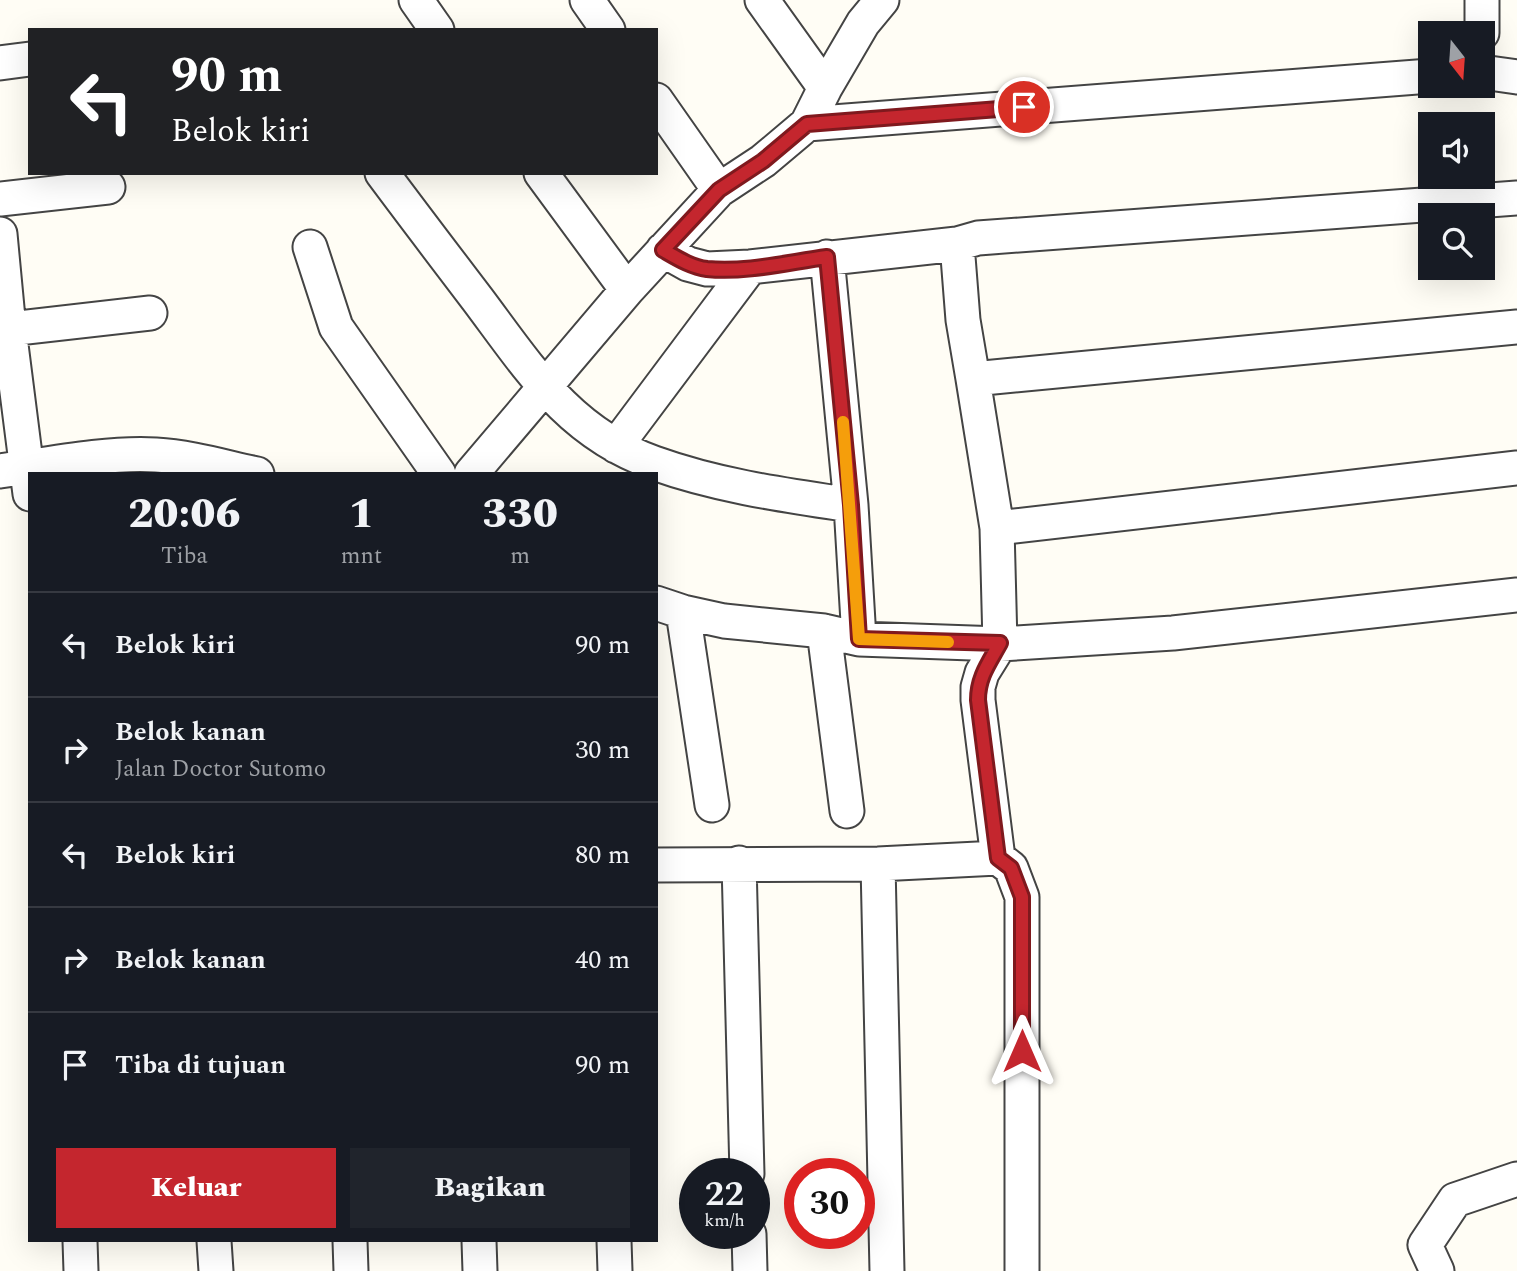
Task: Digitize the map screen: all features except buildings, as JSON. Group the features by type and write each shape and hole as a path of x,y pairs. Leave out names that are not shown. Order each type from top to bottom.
{"street":[{"path":"416,0 436,28"},
{"path":"587,0 607,28"},
{"path":"762,0 825,88"},
{"path":"473,472 626,290 719,190 763,161 807,124 863,23 882,0"},
{"path":"1482,0 1482,21"},
{"path":"0,63 28,60"},
{"path":"1495,74 1517,77"},
{"path":"807,124 1418,77"},
{"path":"658,103 719,190"},
{"path":"384,175 544,389 582,423 617,446 652,463 728,485 851,505"},
{"path":"542,175 626,290"},
{"path":"0,199 108,187"},
{"path":"663,250 688,264 707,269 750,267 957,244 978,238 1517,198"},
{"path":"0,234 4,330 19,477"},
{"path":"957,244 963,320 997,528 1000,643 982,673 978,700 998,858"},
{"path":"310,247 336,327 438,472"},
{"path":"827,257 851,505 859,639"},
{"path":"617,446 750,267"},
{"path":"4,330 150,313"},
{"path":"973,379 1517,327"},
{"path":"43,472 123,455 154,455 184,458 248,472"},
{"path":"997,528 1517,468"},
{"path":"712,805 670,608 724,621 824,631 859,639 1000,643 1172,633 1517,595"},
{"path":"824,631 847,811"},
{"path":"658,865 878,864 998,858 1011,868 1022,897 1022,1271"},
{"path":"739,863 747,1158"},
{"path":"878,864 887,1271"},
{"path":"1437,1271 1425,1245 1455,1200 1517,1179"},
{"path":"80,1242 81,1271"},
{"path":"214,1242 216,1271"},
{"path":"350,1242 351,1271"},
{"path":"479,1242 480,1271"},
{"path":"614,1242 615,1271"},
{"path":"749,1249 750,1271"}],"slow traffic":[{"path":"843,422 859,639 948,642"}],"route":[{"path":"1022,1051 1022,897 1011,868 998,858 978,700 982,673 1000,643 859,639 851,505 827,257 750,267 707,269 688,264 663,250 719,190 763,161 807,124 1024,107"}]}
